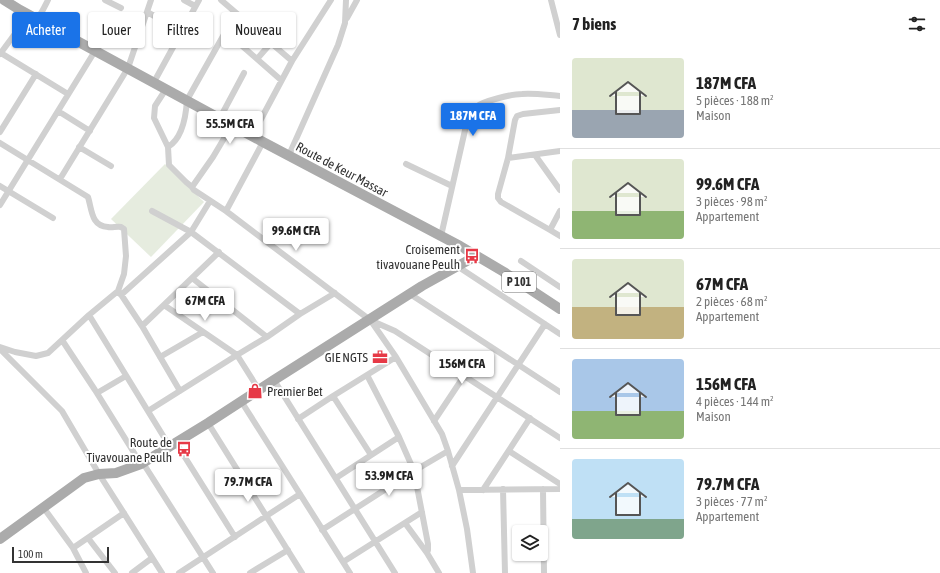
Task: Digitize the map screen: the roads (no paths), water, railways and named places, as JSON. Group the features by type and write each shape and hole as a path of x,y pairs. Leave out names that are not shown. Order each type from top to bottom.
{"main road":[{"name":"Route de Keur Massar","path":"4,0 24,12"},
{"name":"Route de Keur Massar","path":"80,43 289,156 460,246 504,272 560,309"},
{"path":"0,539 84,478 99,474 116,473 142,464 410,294 476,256"}],"street":[{"path":"42,12 48,0"},
{"path":"105,0 121,8"},
{"path":"60,179 128,68 151,0"},
{"path":"184,0 195,6"},
{"path":"192,12 199,0"},
{"path":"221,0 235,12"},
{"path":"252,136 292,60 331,0"},
{"path":"289,156 338,46 346,19 346,0"},
{"path":"346,19 357,0"},
{"path":"551,0 560,35"},
{"path":"147,12 153,15"},
{"path":"12,38 0,54 68,94"},
{"path":"168,147 177,140 180,135 186,112 187,100 221,39"},
{"path":"154,82 173,48"},
{"path":"244,48 281,80"},
{"path":"257,59 267,48"},
{"path":"277,48 292,60"},
{"path":"0,205 95,51"},
{"path":"220,118 244,73"},
{"path":"0,132 36,74"},
{"path":"166,89 155,106 154,118 168,147 169,165 192,186 194,190 226,211 370,320 395,331 560,438"},
{"path":"441,236 468,117 473,110 479,105 499,98 521,94 560,96"},
{"path":"560,110 517,116 498,194 498,198 501,202 560,236"},
{"path":"58,111 90,131"},
{"path":"192,186 213,157 232,125"},
{"path":"226,211 263,142"},
{"path":"0,143 88,197 94,220 98,224 103,227 110,228 117,226 124,229 126,256 120,293 142,326 180,391"},
{"path":"79,147 110,166"},
{"path":"508,158 560,151"},
{"path":"535,155 560,190"},
{"path":"406,164 452,186"},
{"path":"0,186 53,218"},
{"path":"0,348 36,356 48,353 89,315 120,293 191,232 210,201"},
{"path":"152,211 191,232 300,314"},
{"path":"550,230 560,211"},
{"path":"142,326 219,252"},
{"path":"521,261 560,287"},
{"path":"457,266 560,334"},
{"path":"192,278 267,337"},
{"path":"148,411 335,293"},
{"path":"410,294 560,392"},
{"path":"164,305 237,355 259,390"},
{"path":"89,315 148,411 173,445 235,537"},
{"path":"370,320 396,358 442,434 459,490 467,529 473,573"},
{"path":"452,466 545,324"},
{"path":"160,357 203,332"},
{"path":"62,340 213,573"},
{"path":"0,348 62,411 99,474 162,573"},
{"path":"298,419 396,358"},
{"path":"367,375 399,437 414,471 428,544 427,553"},
{"path":"97,393 126,376"},
{"path":"434,421 464,376"},
{"path":"274,380 395,573"},
{"path":"333,396 371,455"},
{"path":"241,401 350,573"},
{"path":"483,490 530,418"},
{"path":"208,423 302,573"},
{"path":"336,478 399,437"},
{"path":"322,530 448,451"},
{"path":"509,451 560,484"},
{"path":"503,489 505,573"},
{"path":"543,489 544,573"},
{"path":"459,490 560,489"},
{"path":"179,573 300,494"},
{"path":"43,507 73,548 86,573"},
{"path":"343,562 422,512"},
{"path":"73,548 124,513"},
{"path":"405,523 427,553 439,573"},
{"path":"88,538 115,573"},
{"path":"254,572 288,550"},
{"path":"132,573 152,558"}],"place":[{"name":"Croisement tivavouane Peulh","path":"472,256"},
{"name":"GIE NGTS","path":"380,357"},
{"name":"Premier Bet","path":"255,391"},
{"name":"Route de Tivavouane Peulh","path":"184,449"}]}
